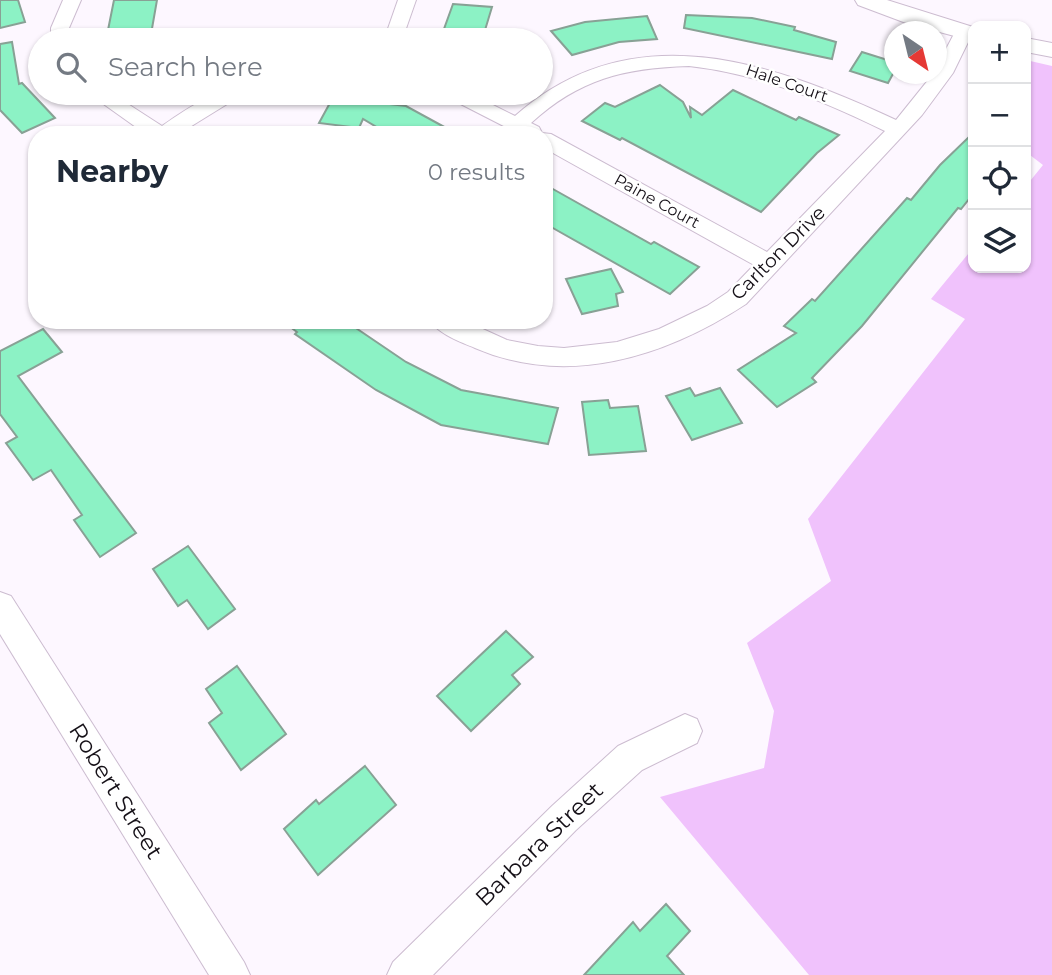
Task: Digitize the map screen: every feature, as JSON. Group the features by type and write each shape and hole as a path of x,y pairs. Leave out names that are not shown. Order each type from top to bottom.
{"street":[{"path":"62,28 65,11 72,0"},
{"path":"397,28 407,0"},
{"path":"866,0 914,18 968,33"},
{"name":"Carlton Drive","path":"457,329 472,338 504,349 538,356 573,357 625,349 666,337 714,314 737,298 899,129 936,86 968,35"},
{"path":"1031,46 1052,50"},
{"name":"Hale Court","path":"553,94 596,74 624,66 681,61 708,62 759,71 812,89 899,129"},
{"path":"116,105 148,126"},
{"path":"176,126 210,105"},
{"path":"478,105 521,126"},
{"name":"Hale Court","path":"517,124 539,105"},
{"name":"Paine Court","path":"553,143 769,263"},
{"name":"Robert Street","path":"0,606 232,975"},
{"name":"Barbara Street","path":"406,975 564,818 630,758 685,731"}],"shaded area":[{"path":"1031,61 1052,66 1052,975 809,975 660,797 764,768 774,711 747,643 831,581 808,519 965,319 931,299 968,254 968,273 1031,273 1031,180 1043,165 1031,156"}],"building":[{"path":"0,0 18,0 25,22 0,28"},
{"path":"114,0 157,0 152,28 108,28"},
{"path":"453,4 492,7 486,28 444,28"},
{"path":"686,15 752,18 795,27 794,30 836,42 832,59 684,28"},
{"path":"647,16 657,39 619,42 572,55 553,30 585,22"},
{"path":"12,42 19,84 22,83 28,89 28,105 43,105 55,118 37,126 28,126 28,130 22,133 0,110 0,44"},
{"path":"862,52 884,59 884,82 850,71"},
{"path":"660,85 683,102 691,118 690,107 702,115 733,90 796,120 799,117 839,135 817,153 761,212 622,138 620,140 582,121 605,103 615,107"},
{"path":"329,105 398,105 406,106 443,126 375,126 363,119 360,126 319,123"},
{"path":"968,138 968,200 961,209 958,208 862,326 812,378 816,382 777,407 738,370 796,333 784,326 812,299 815,301 907,198 911,200 940,165"},
{"path":"553,189 651,244 654,242 699,267 670,294 553,228"},
{"path":"611,269 623,292 616,294 618,306 582,314 566,279"},
{"path":"43,329 62,352 18,376 136,533 100,557 74,520 82,515 51,470 33,480 6,443 17,437 0,414 0,351"},
{"path":"293,329 357,329 406,362 461,390 558,408 548,444 441,425 376,390 295,334 297,332"},
{"path":"690,388 695,396 720,388 742,423 692,440 666,396"},
{"path":"608,400 610,408 638,406 646,451 589,455 582,402"},
{"path":"188,546 235,609 208,629 187,600 178,606 153,569"},
{"path":"506,631 533,657 512,675 520,684 471,731 437,696"},
{"path":"237,666 286,734 241,770 209,723 222,713 206,689"},
{"path":"365,766 396,805 318,875 284,829 316,800 319,804"},
{"path":"666,904 690,931 667,956 684,975 584,975 633,922 640,931"}]}
